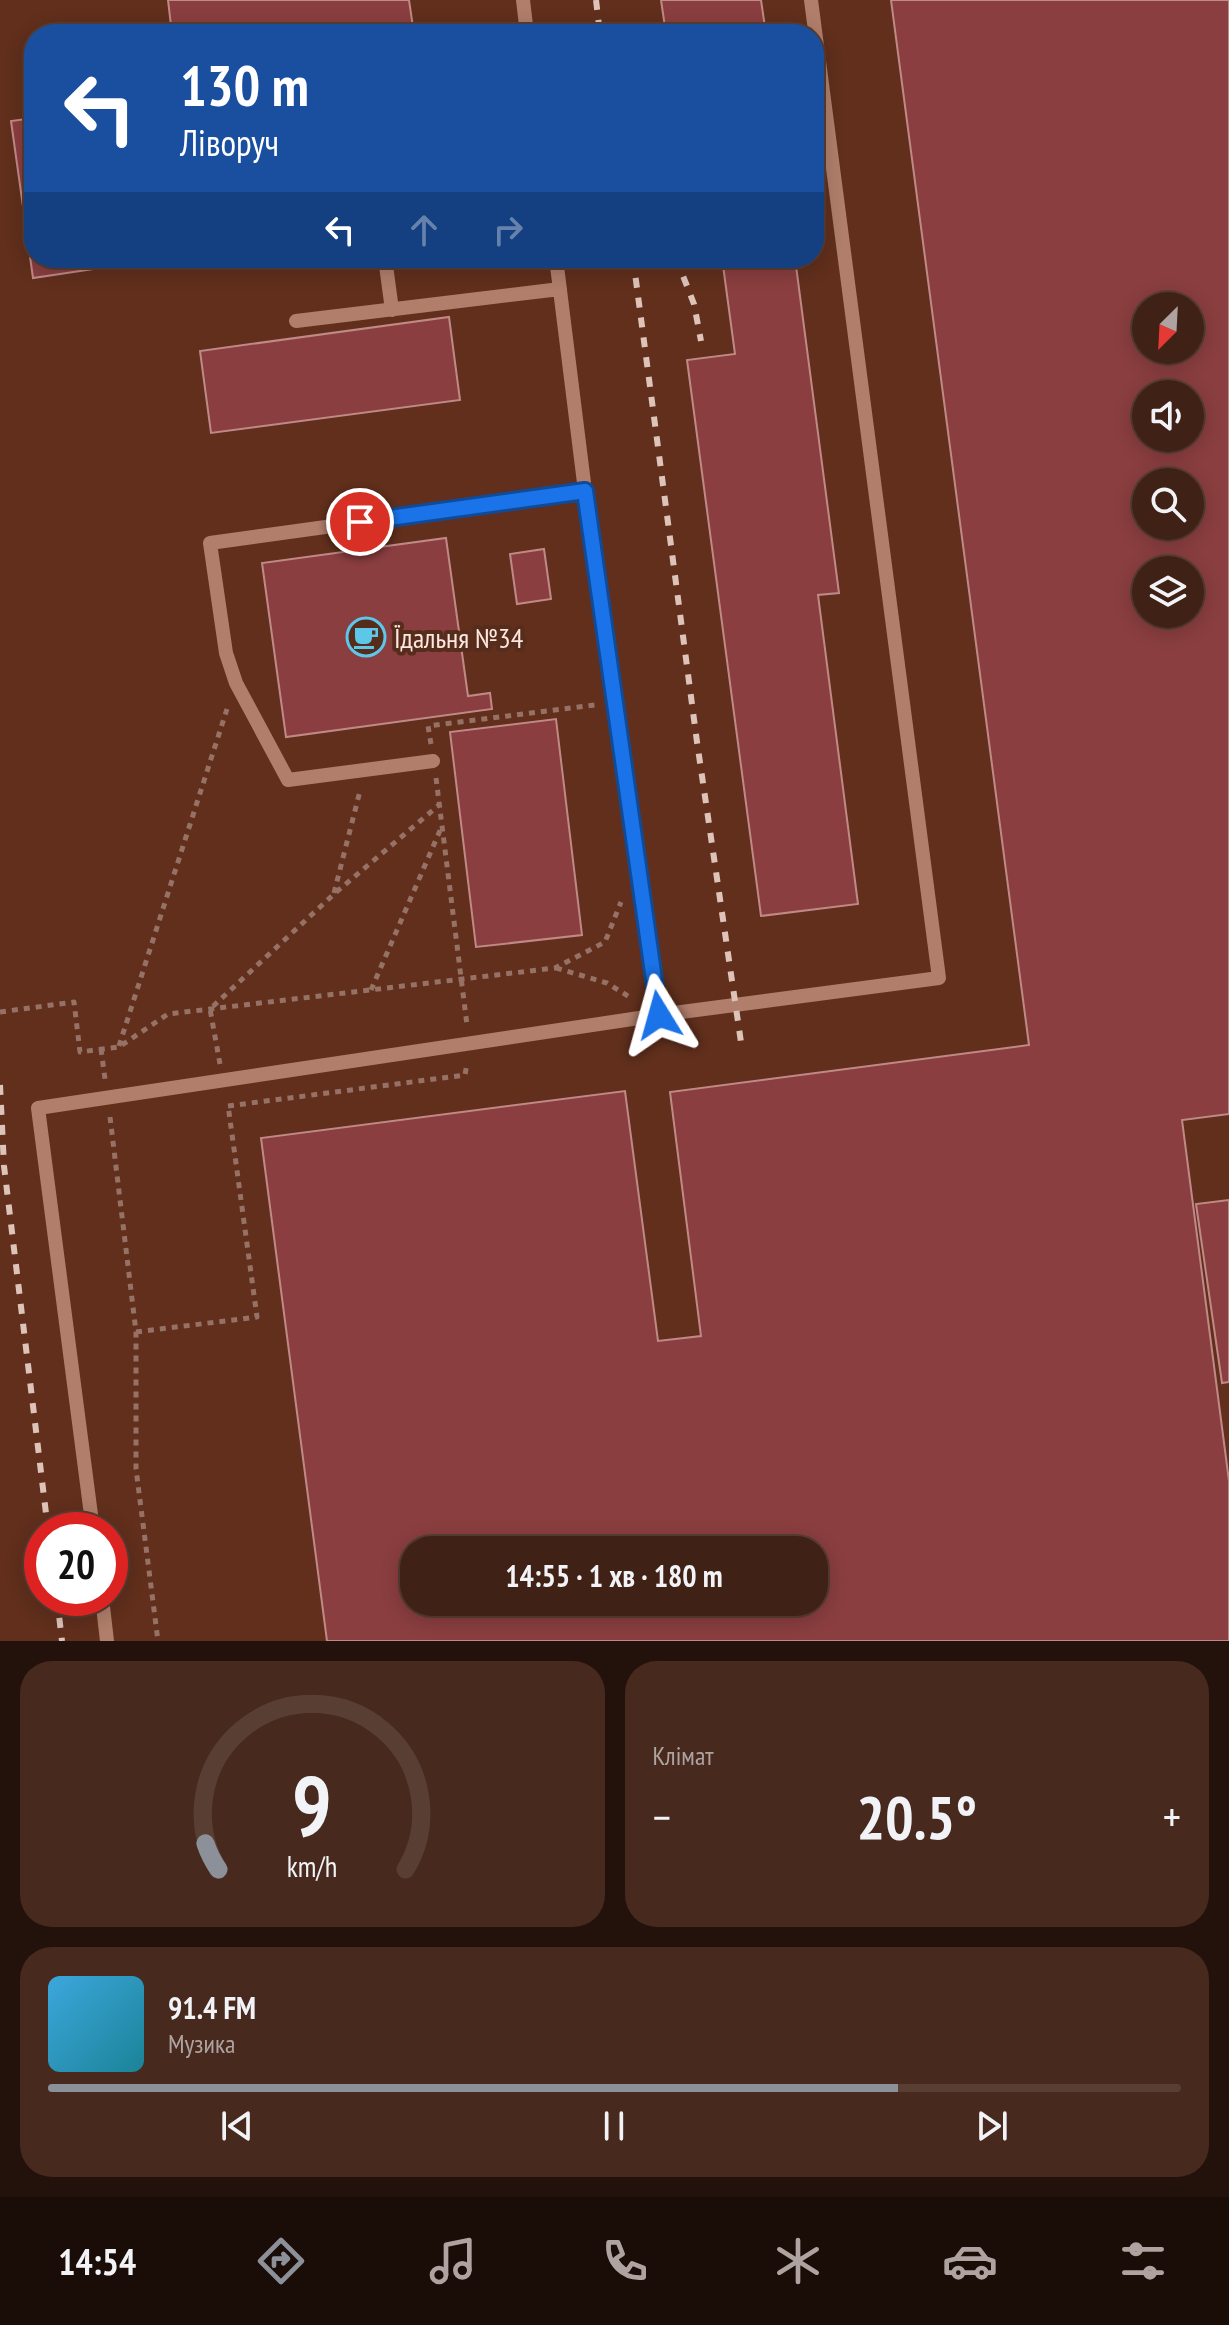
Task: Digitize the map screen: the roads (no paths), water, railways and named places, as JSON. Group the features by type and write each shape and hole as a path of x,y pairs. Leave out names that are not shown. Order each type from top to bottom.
{"lane":[{"path":"523,0 526,24"},
{"path":"811,0 814,24"},
{"path":"91,1512 38,1108 659,1015 939,978 824,99"},
{"path":"386,268 392,310"},
{"path":"557,268 585,491 659,1015"},
{"path":"296,321 560,289"},
{"path":"433,761 288,780 236,683 226,653 210,543 585,491"},
{"path":"104,1616 107,1641"}],"railway":[{"path":"596,0 599,24"},
{"path":"634,268 697,742 742,1049"},
{"path":"680,268 694,304 701,341"},
{"path":"0,1085 4,1166 46,1512"},
{"path":"59,1616 62,1641"}],"place":[{"name":"Їдальня №34","path":"366,637"}]}
